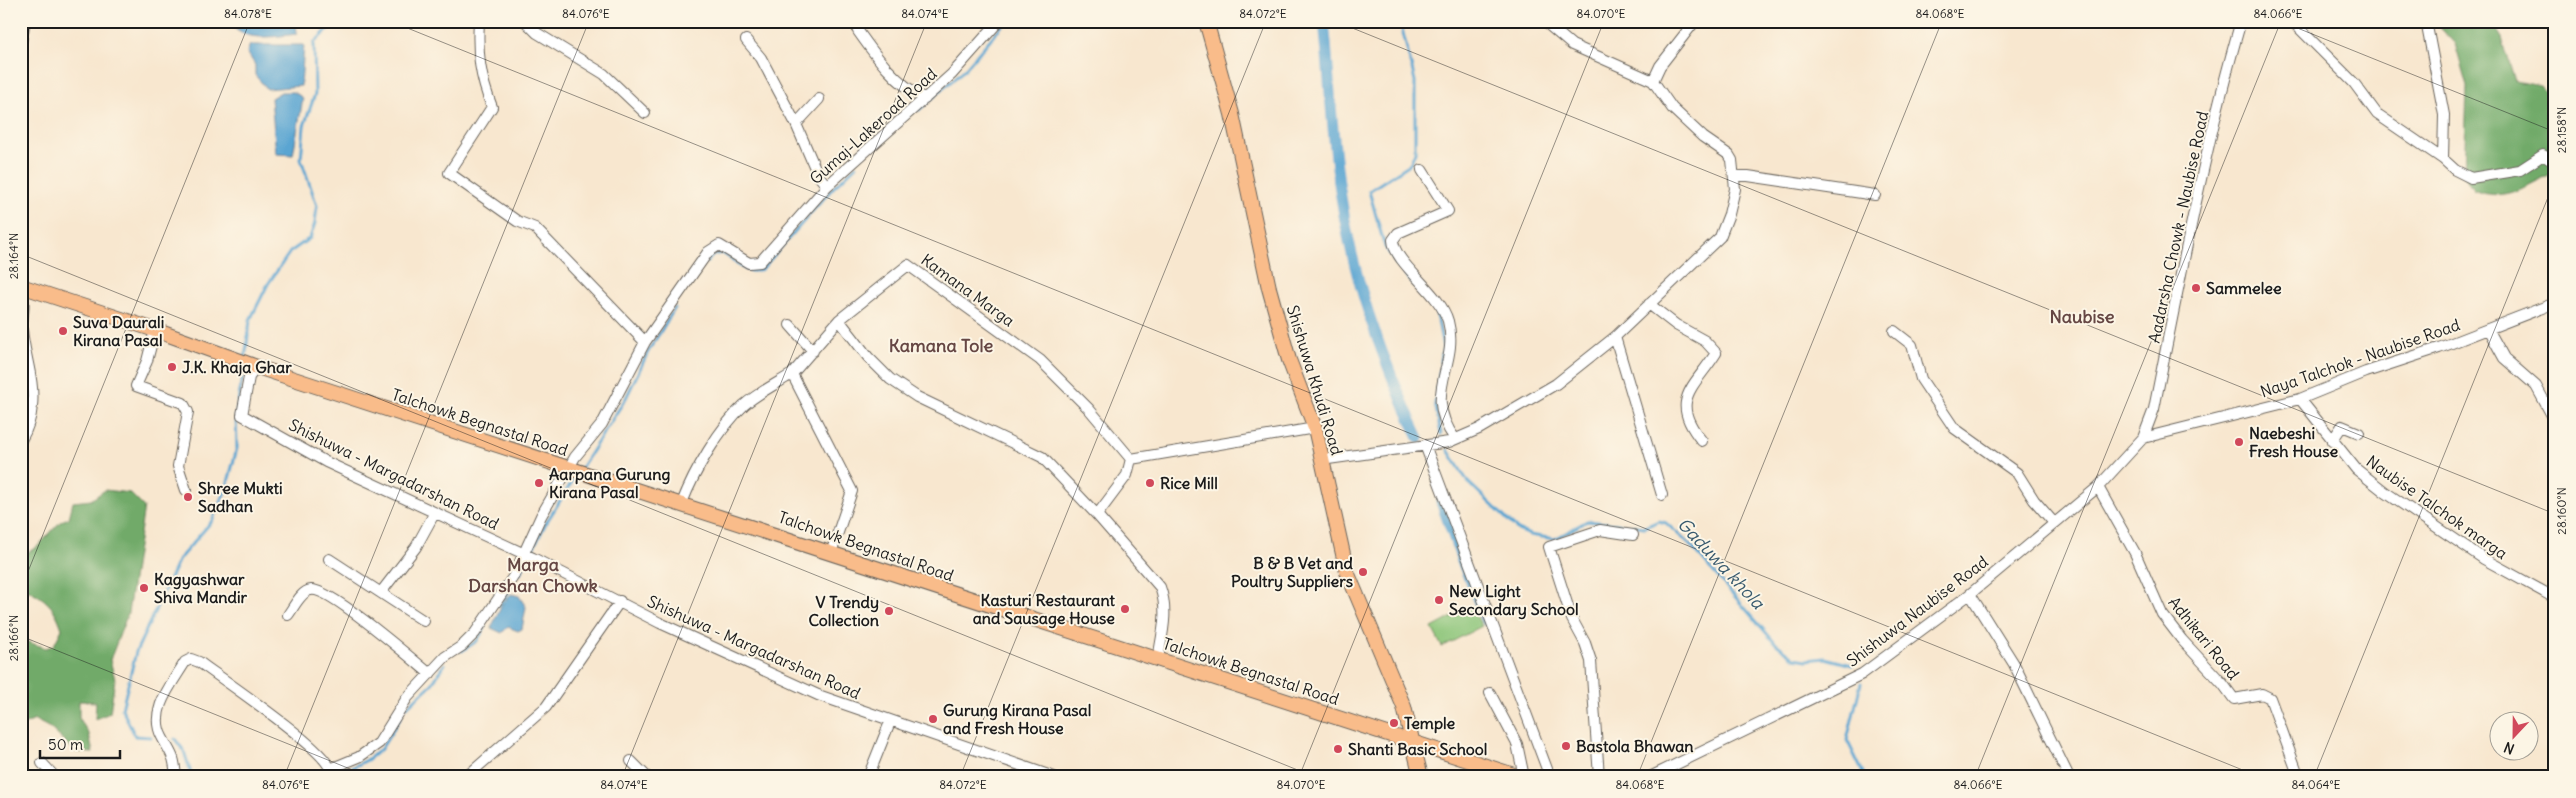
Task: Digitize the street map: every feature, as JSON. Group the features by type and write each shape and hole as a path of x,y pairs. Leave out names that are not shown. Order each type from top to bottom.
{"main road":[{"name":"Shishuwa Khudi Road","path":"1206,21 1232,114 1269,288 1289,360 1315,428 1347,572 1404,707 1421,777"},
{"path":"21,286 155,330"},
{"name":"Talchowk Begnastal Road","path":"155,330 257,367 569,469 682,503 1520,777"}],"street":[{"path":"21,43 25,21"},
{"path":"479,21 478,46 481,79 492,107 449,172 517,221 535,228 645,342"},
{"path":"525,21 537,33 604,74 645,114"},
{"path":"859,21 858,31 884,66 910,91 925,99"},
{"name":"Gumaj-Lakeroad Road","path":"330,774 379,743 407,698 445,657 470,640 529,556 541,516 575,457 602,424 645,342 713,247 724,247 750,263 760,262 827,186 881,135 952,74 999,21"},
{"path":"1321,460 1455,440 1465,436 1556,384 1615,337 1720,236 1736,189 1729,155 1703,137 1672,108 1653,81 1572,45 1544,21"},
{"path":"1653,81 1660,66 1695,21"},
{"name":"Aadarsha Chowk - Naubise Road","path":"2143,438 2154,409 2196,209 2241,21"},
{"path":"2292,21 2354,83 2377,114 2455,170 2471,178 2520,170 2543,155 2555,163"},
{"path":"2426,21 2444,115 2443,160"},
{"path":"746,40 761,58 796,124 818,175 827,186"},
{"path":"796,124 819,99"},
{"path":"1422,170 1448,211 1398,233 1393,240 1393,244 1406,264 1436,297 1448,322 1448,358 1441,382 1440,409 1444,421 1455,440"},
{"path":"1734,176 1748,176 1875,195"},
{"name":"Kamana Marga","path":"682,503 690,482 713,445 743,406 792,374 839,320 908,265 1040,360 1089,409 1131,459"},
{"path":"21,295 24,303 22,328 30,376 32,405 21,440"},
{"path":"1649,304 1676,325 1705,341 1716,353 1686,397 1685,410 1690,427 1702,440"},
{"name":"Naya Talchok - Naubise Road","path":"2143,438 2300,399 2366,372 2422,354 2555,304"},
{"path":"839,320 868,356 890,379 916,397 1042,458 1097,515 1160,587 1166,616 1158,659"},
{"path":"790,325 812,352"},
{"path":"2488,329 2504,358 2536,386 2555,421"},
{"path":"155,330 147,361 136,386 152,394 183,403 188,412 178,466 186,490"},
{"path":"1894,331 1912,345 1921,380 1954,428 2017,473 2034,500 2054,523"},
{"path":"1615,337 1662,495"},
{"name":"Shishuwa - Margadarshan Road","path":"257,367 249,377 242,415 326,462 434,514 529,556 660,623 818,695 890,722 1054,777"},
{"path":"792,374 852,492 831,553"},
{"name":"Naubise Talchok marga","path":"2300,399 2356,469 2412,511 2504,572 2555,598"},
{"path":"2332,441 2342,426 2359,433"},
{"path":"1097,515 1128,475 1131,459 1315,428"},
{"name":"Shishuwa Naubise Road","path":"1650,777 1862,674 1970,594 2098,487 2143,438"},
{"path":"1425,445 1550,777"},
{"name":"Adhikari Road","path":"2098,487 2136,553 2156,604 2182,640 2224,684 2234,699 2262,694 2270,698 2299,777"},
{"path":"382,591 416,547 434,514"},
{"path":"1599,777 1591,661 1585,643 1572,619 1550,547 1600,530 1633,535"},
{"path":"330,559 382,591 424,621"},
{"path":"288,615 306,591 313,589 327,595 385,636 430,674"},
{"path":"1970,594 2014,664 2069,777"},
{"path":"466,777 546,707 620,601"},
{"path":"176,777 175,757 160,735 156,714 185,662 191,659 199,662 296,733 318,753 330,774"},
{"path":"1490,693 1517,744 1524,777"},
{"path":"868,777 890,722"},
{"path":"631,761 648,777"},
{"path":"42,764 55,777"}],"green space":[{"path":"2434,21 2491,21 2502,38 2515,81 2540,86 2555,102 2555,172 2506,194 2485,194 2473,190 2464,175 2467,86 2455,44"},
{"path":"105,490 130,493 144,507 128,613 110,660 115,679 110,713 95,719 96,702 79,701 79,718 89,734 93,753 76,752 50,728 35,720 21,726 21,637 28,642 46,648 54,645 62,629 52,608 42,598 21,586 21,556 37,547 61,521 69,518 73,502 91,500"},
{"path":"1471,607 1482,626 1442,647 1432,628"}],"water":[{"path":"234,21 296,21 297,34 256,37 234,28"},
{"path":"250,45 304,45 301,86 267,89 255,75 255,65 247,52"},
{"path":"281,92 294,92 303,98 293,155 276,154 271,98"},
{"path":"511,594 519,596 526,607 522,629 518,631 508,627 502,633 491,628 503,603"}],"waterway":[{"path":"245,359 250,320 268,284 290,252 310,238 315,223 317,206 301,159 304,126 315,94 314,43 336,21"},
{"path":"919,110 964,70 1006,21"},
{"path":"1324,21 1336,158 1342,203 1354,264 1382,352 1419,438"},
{"path":"1400,21 1415,81 1415,152 1410,164 1369,191 1385,247 1397,265 1436,310 1443,347 1435,403 1441,434"},
{"path":"707,262 713,255 722,253 741,267 751,271 762,269 832,189 856,166"},
{"path":"581,468 626,398 648,352 675,308"},
{"path":"151,737 135,736 122,709 136,652 179,559 212,521 226,490 237,448 236,415 244,366"},
{"name":"Gaduwa khola","path":"1448,450 1468,482 1518,530 1530,535 1555,539 1587,521 1645,527 1659,521 1666,523 1692,547 1775,643 1795,658 1807,660 1825,658 1852,665"},
{"path":"520,574 546,523 575,477"},
{"path":"1441,502 1486,620"},
{"path":"499,606 515,582"},
{"path":"462,651 477,641 485,627"},
{"path":"407,707 432,684 445,664"},
{"name":"Gaduwa khola","path":"1861,683 1847,740 1865,777"},
{"path":"334,777 367,760 381,749 401,717"},
{"path":"175,739 184,751 192,777"}],"place":[{"name":"Sammelee","path":"2196,288"},
{"name":"Suva Daurali Kirana Pasal","path":"63,331"},
{"name":"J.K. Khaja Ghar","path":"172,367"},
{"name":"Naebeshi Fresh House","path":"2239,442"},
{"name":"Aarpana Gurung Kirana Pasal","path":"539,483"},
{"name":"Rice Mill","path":"1150,483"},
{"name":"Shree Mukti Sadhan","path":"188,497"},
{"name":"B & B Vet and Poultry Suppliers","path":"1363,572"},
{"name":"Kagyashwar Shiva Mandir","path":"144,588"},
{"name":"New Light Secondary School","path":"1439,600"},
{"name":"Kasturi Restaurant and Sausage House","path":"1125,609"},
{"name":"V Trendy Collection","path":"889,611"},
{"name":"Gurung Kirana Pasal and Fresh House","path":"933,719"},
{"name":"Temple","path":"1394,723"},
{"name":"Bastola Bhawan","path":"1566,746"},
{"name":"Shanti Basic School","path":"1338,749"}],"district":[{"name":"Naubise","path":"2082,316"},
{"name":"Kamana Tole","path":"941,345"},
{"name":"Marga Darshan Chowk","path":"533,574"}]}
